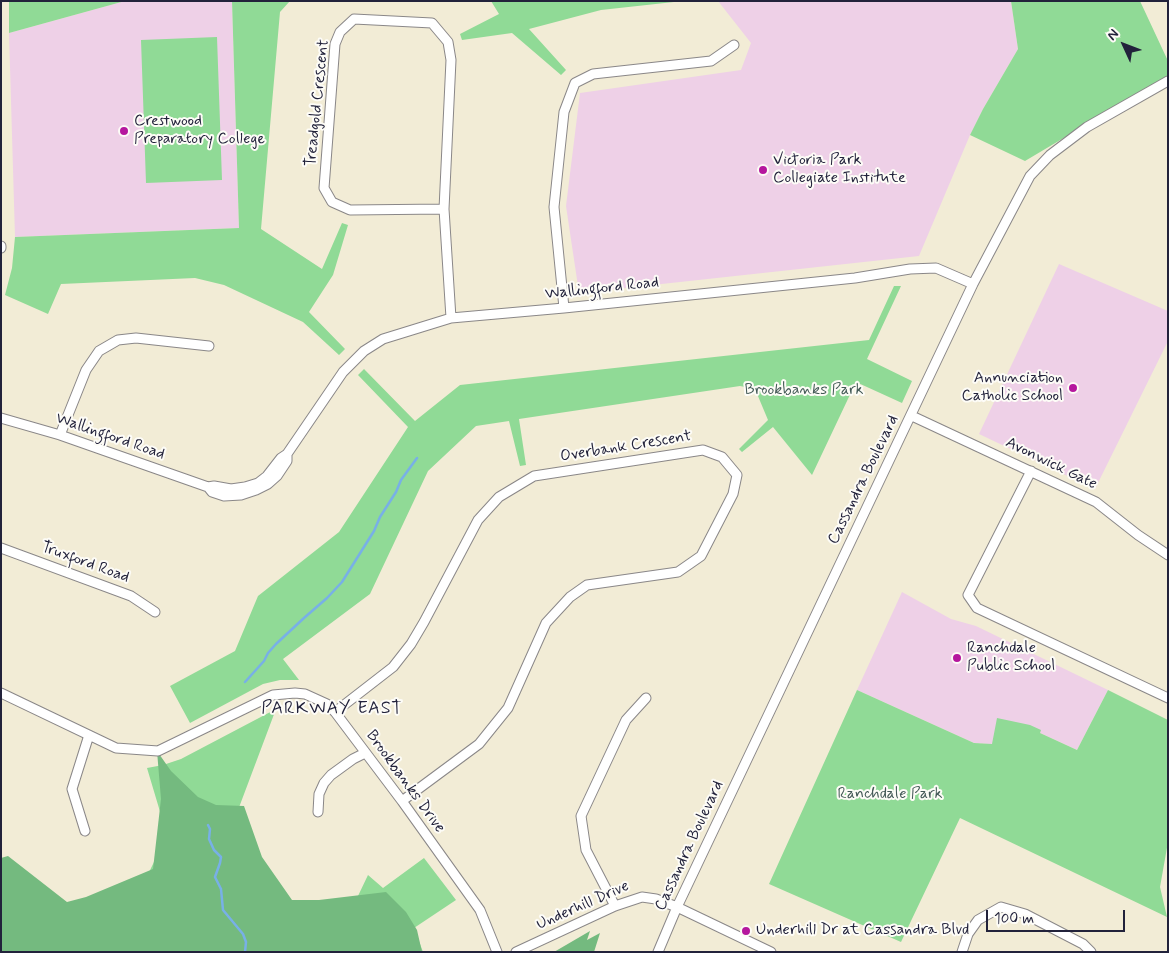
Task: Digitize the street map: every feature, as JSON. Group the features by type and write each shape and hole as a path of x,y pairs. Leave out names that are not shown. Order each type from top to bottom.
{"street":[{"name":"Treadgold Crescent","path":"444,209 350,210 332,202 324,188 335,44 340,32 354,19 432,22 448,42 451,60 444,209 451,318"},
{"path":"564,308 554,207 564,112 575,83 593,74 711,60 734,45"},
{"name":"Cassandra Boulevard","path":"658,952 677,907 912,416 973,284 1030,176 1050,155 1086,127 1168,81"},
{"name":"Wallingford Road","path":"1,418 60,435 208,487 214,486 231,489 246,487 258,483 267,476 281,458 287,454 343,372 364,351 383,339 451,318 854,278 910,268 936,268 973,284"},
{"path":"60,435 86,370 99,351 118,340 136,338 209,346"},
{"name":"Avonwick Gate","path":"912,416 1096,502 1138,536 1168,555"},
{"name":"Overbank Crescent","path":"335,712 393,667 411,644 424,622 478,520 499,497 534,476 703,450 722,457 737,475 733,494 701,556 678,572 587,585 570,597 546,623 508,708 479,744 402,801"},
{"path":"1031,471 968,595 977,608 1168,698"},
{"name":"Truxford Road","path":"1,548 131,596 155,612"},
{"name":"Brookbanks Drive","path":"1,693 116,748 158,751 273,695 306,694 327,704 402,801 480,910 497,952"},
{"path":"615,906 586,850 580,816 626,720 646,698"},
{"path":"85,831 72,789 89,735"},
{"path":"318,812 319,794 324,783 331,775 365,753"},
{"name":"Underhill Drive","path":"516,952 615,906 642,897 656,899 677,907 771,952"},
{"path":"962,952 968,934 978,920 1001,907 1025,914 1083,944 1090,952"},
{"path":"525,952 533,945"}],"shaded area":[{"name":"Crestwood Preparatory College","path":"125,1 232,1 239,228 15,237 9,33"},
{"name":"Victoria Park Collegiate Institute","path":"718,1 1011,1 1018,49 970,135 919,256 579,293 566,206 580,93 741,70 751,43"},
{"name":"Annunciation Catholic School","path":"1059,264 1168,311 1168,341 1095,489 979,434"},
{"name":"Ranchdale Public School","path":"902,592 951,619 976,626 1108,690 1077,750 1040,733 1034,747 974,743 857,690"}],"green space":[{"path":"9,1 125,1 9,33"},
{"path":"232,1 290,1 280,12 261,229 322,269 342,223 348,225 333,275 309,312 345,349 339,355 303,322 224,285 195,278 61,284 48,314 5,295 12,268 15,237 239,228"},
{"path":"491,1 683,1 601,10 529,29 566,70 561,75 512,33 462,40 460,34 499,14"},
{"path":"1011,1 1140,1 1168,61 1168,76 1025,161 970,135 1018,49"},
{"path":"217,37 222,180 146,183 141,40"},
{"name":"Brookbanks Park","path":"894,286 901,286 867,359 912,381 902,403 856,382 812,475 773,427 742,452 739,449 768,420 755,389 740,386 519,419 526,465 520,466 509,421 476,426 428,471 370,594 283,659 299,680 280,680 263,684 190,723 170,686 235,651 258,596 339,532 408,427 358,375 364,369 415,421 460,385 869,340"},
{"name":"Ranchdale Park","path":"857,690 974,743 992,744 997,718 1030,725 1041,730 1040,733 1077,750 1108,690 1168,720 1168,842 1160,887 1167,917 960,818 901,942 769,884"},
{"path":"276,709 226,842 296,928 347,919 368,875 383,888 424,858 456,900 414,928 423,952 1,952 77,913 139,893 167,835 147,768 181,759"},
{"path":"157,751 171,771 198,797 216,805 244,806 262,857 292,900 319,900 386,892 406,912 417,930 422,952 1,952 1,858 8,856 67,902 86,897 153,869 161,799"},
{"path":"590,931 587,940 600,933 594,952 554,952"}],"waterway":[{"path":"245,682 276,644 342,582 374,531 401,480 417,458"},
{"path":"208,825 210,829 209,839 214,850 221,857 215,877 221,889 223,910 243,934 246,942 245,952"}],"place":[{"name":"Crestwood Preparatory College","path":"124,131"},
{"name":"Victoria Park Collegiate Institute","path":"763,170"},
{"name":"Annunciation Catholic School","path":"1073,388"},
{"name":"Ranchdale Public School","path":"957,658"},
{"name":"Underhill Dr at Cassandra Blvd","path":"746,931"}],"district":[{"name":"PARKWAY EAST","path":"332,709"}]}
